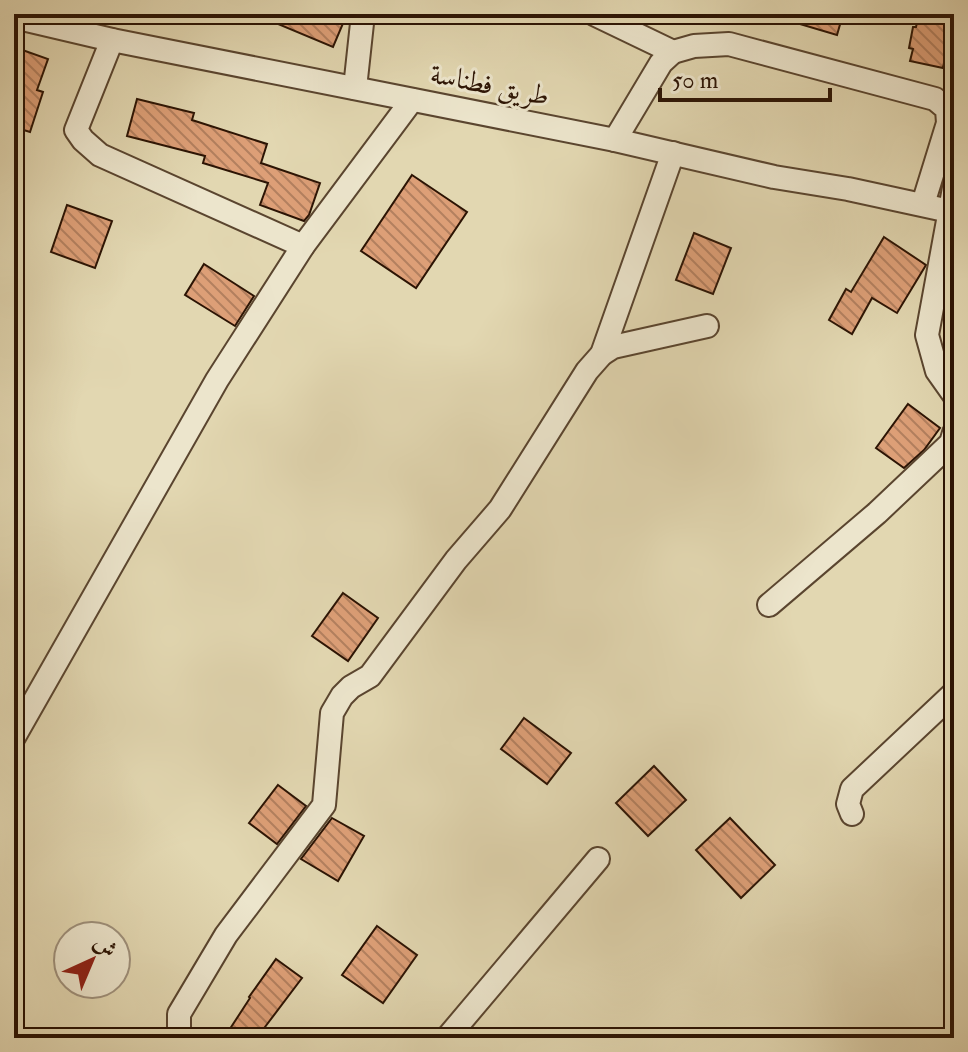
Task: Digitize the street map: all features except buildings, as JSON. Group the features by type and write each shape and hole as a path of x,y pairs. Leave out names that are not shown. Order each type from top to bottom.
{"street":[{"path":"355,88 363,14"},
{"path":"594,14 673,52"},
{"name":"طريق فطناسة","path":"14,17 80,22 112,40 952,211"},
{"path":"112,40 76,130 83,140 100,155 303,246"},
{"path":"615,140 661,63 673,52 694,46 729,44 935,99 947,109 948,123 923,204"},
{"path":"14,737 217,380 303,246 412,100"},
{"path":"602,354 673,153"},
{"path":"954,188 927,335 937,371 954,395"},
{"path":"179,1038 179,1014 226,935 324,805 329,731 332,713 342,696 370,676 456,560 500,509 587,371 602,354 613,347 707,326"},
{"path":"769,605 877,513 951,443 954,433"},
{"path":"852,814 848,804 852,789 954,693"},
{"path":"447,1038 598,859"}]}
